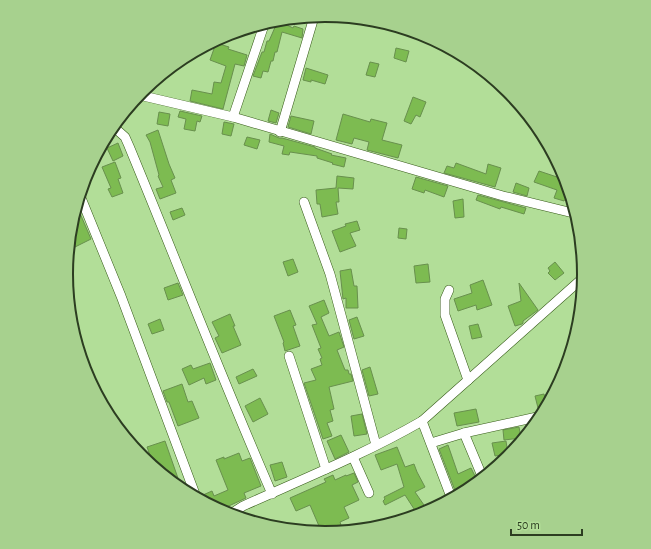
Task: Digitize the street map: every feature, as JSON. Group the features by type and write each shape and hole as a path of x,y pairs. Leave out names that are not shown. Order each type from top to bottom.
{"street":[{"path":"280,132 312,23"},
{"path":"233,117 261,31"},
{"path":"147,97 233,117 503,196 570,212"},
{"path":"118,131 125,136 159,217 234,407 272,494"},
{"path":"304,202 330,274 376,445"},
{"path":"83,204 121,296 193,489"},
{"path":"237,511 401,434 422,421 577,283"},
{"path":"449,290 445,299 445,315 468,380"},
{"path":"289,356 326,469"},
{"path":"431,443 464,433 534,417"},
{"path":"422,421 450,494"},
{"path":"464,433 481,473"},
{"path":"353,457 369,492"}],"building":[{"path":"287,25 293,28 294,26 303,29 302,38 282,32 277,52 275,52 268,72 263,71 261,78 253,76 262,52 264,52 267,41 269,41 275,27"},
{"path":"221,45 229,47 228,49 247,55 244,66 235,64 223,109 190,101 192,90 212,94 214,82 221,83 226,66 210,60 214,48"},
{"path":"396,48 409,51 406,62 394,58"},
{"path":"370,62 379,64 375,77 366,75"},
{"path":"306,68 328,75 325,84 311,80 311,82 303,80"},
{"path":"413,97 426,102 420,117 416,115 411,124 404,121"},
{"path":"271,110 279,113 276,123 268,121"},
{"path":"180,111 202,116 200,122 197,121 195,131 184,129 186,119 178,117"},
{"path":"159,112 170,114 168,126 157,124"},
{"path":"343,114 370,122 371,119 387,123 382,140 402,145 398,158 367,150 369,142 354,138 352,144 336,140"},
{"path":"291,116 314,121 311,134 288,127"},
{"path":"224,122 234,124 231,136 222,134"},
{"path":"158,130 175,178 171,180 176,193 160,199 156,189 163,187 158,176 159,175 150,142 146,135"},
{"path":"270,134 279,138 315,147 332,154 331,155 346,158 344,167 317,158 317,156 290,152 289,155 282,154 284,146 269,142"},
{"path":"247,137 260,140 257,149 244,145"},
{"path":"118,143 123,156 113,161 107,148"},
{"path":"115,162 121,178 118,179 123,193 112,197 108,189 111,188 102,167"},
{"path":"456,163 486,174 488,164 501,168 495,187 444,173 447,166 454,168"},
{"path":"539,171 559,178 567,201 554,198 557,190 534,182"},
{"path":"337,176 354,178 353,189 338,188 339,202 336,202 338,214 322,217 320,204 317,204 316,190 336,188"},
{"path":"416,177 448,186 444,197 425,190 424,193 412,189"},
{"path":"516,183 529,188 527,196 513,192"},
{"path":"478,195 526,208 524,214 501,207 500,209 476,200"},
{"path":"463,199 464,217 455,218 453,201"},
{"path":"182,208 185,215 173,220 170,212"},
{"path":"81,215 91,239 75,247 75,242"},
{"path":"357,221 360,230 350,233 356,246 340,252 332,231 346,226 345,224"},
{"path":"399,228 407,229 406,239 398,238"},
{"path":"293,259 298,272 288,276 283,262"},
{"path":"555,262 564,273 555,280 548,273 550,271 548,268"},
{"path":"428,264 430,282 416,283 414,266"},
{"path":"351,269 354,286 357,286 358,308 346,308 346,298 343,299 340,271"},
{"path":"483,280 492,305 477,310 476,305 458,311 454,299 472,293 470,285"},
{"path":"178,283 183,295 168,300 164,288"},
{"path":"519,283 538,310 523,321 522,324 515,326 508,306 521,301"},
{"path":"324,300 329,313 321,317 329,336 339,332 344,347 337,350 345,370 348,370 349,374 351,374 353,381 329,387 334,409 330,410 333,421 327,423 332,436 323,439 304,383 316,380 311,369 322,365 320,359 322,358 318,349 321,348 312,325 317,324 309,306"},
{"path":"290,310 296,325 293,326 300,346 285,351 284,342 274,316"},
{"path":"230,314 241,345 222,353 215,338 219,336 212,322"},
{"path":"357,317 364,336 354,339 349,320"},
{"path":"160,319 164,330 152,334 148,324"},
{"path":"478,324 482,337 472,339 469,326"},
{"path":"210,363 216,380 206,384 204,378 189,385 182,369 191,365 193,369"},
{"path":"370,367 378,394 369,396 362,370"},
{"path":"253,369 257,376 239,384 236,377"},
{"path":"182,384 188,402 192,401 199,418 178,426 163,391"},
{"path":"544,394 545,399 540,408 538,408 535,396"},
{"path":"260,398 268,414 253,422 245,406"},
{"path":"476,409 479,422 457,426 454,413"},
{"path":"362,414 367,434 354,436 351,416"},
{"path":"519,427 520,435 517,438 504,440 503,430"},
{"path":"341,435 349,452 335,459 327,441"},
{"path":"165,441 178,479 150,456 147,447"},
{"path":"506,441 507,449 502,455 495,456 492,443"},
{"path":"448,445 458,474 471,468 476,477 455,491 439,449"},
{"path":"397,447 405,467 414,464 425,487 415,492 425,507 415,511 405,495 385,505 383,501 385,499 384,497 404,487 397,464 381,470 375,455"},
{"path":"239,453 242,461 250,458 261,486 244,493 246,498 227,507 203,495 212,491 214,496 228,490 216,460 224,457 224,459"},
{"path":"282,462 287,477 275,481 270,465"},
{"path":"354,473 358,482 352,485 359,500 344,507 349,518 340,522 341,525 319,527 310,505 296,511 290,498 326,482 324,479 333,475 335,480"}]}
